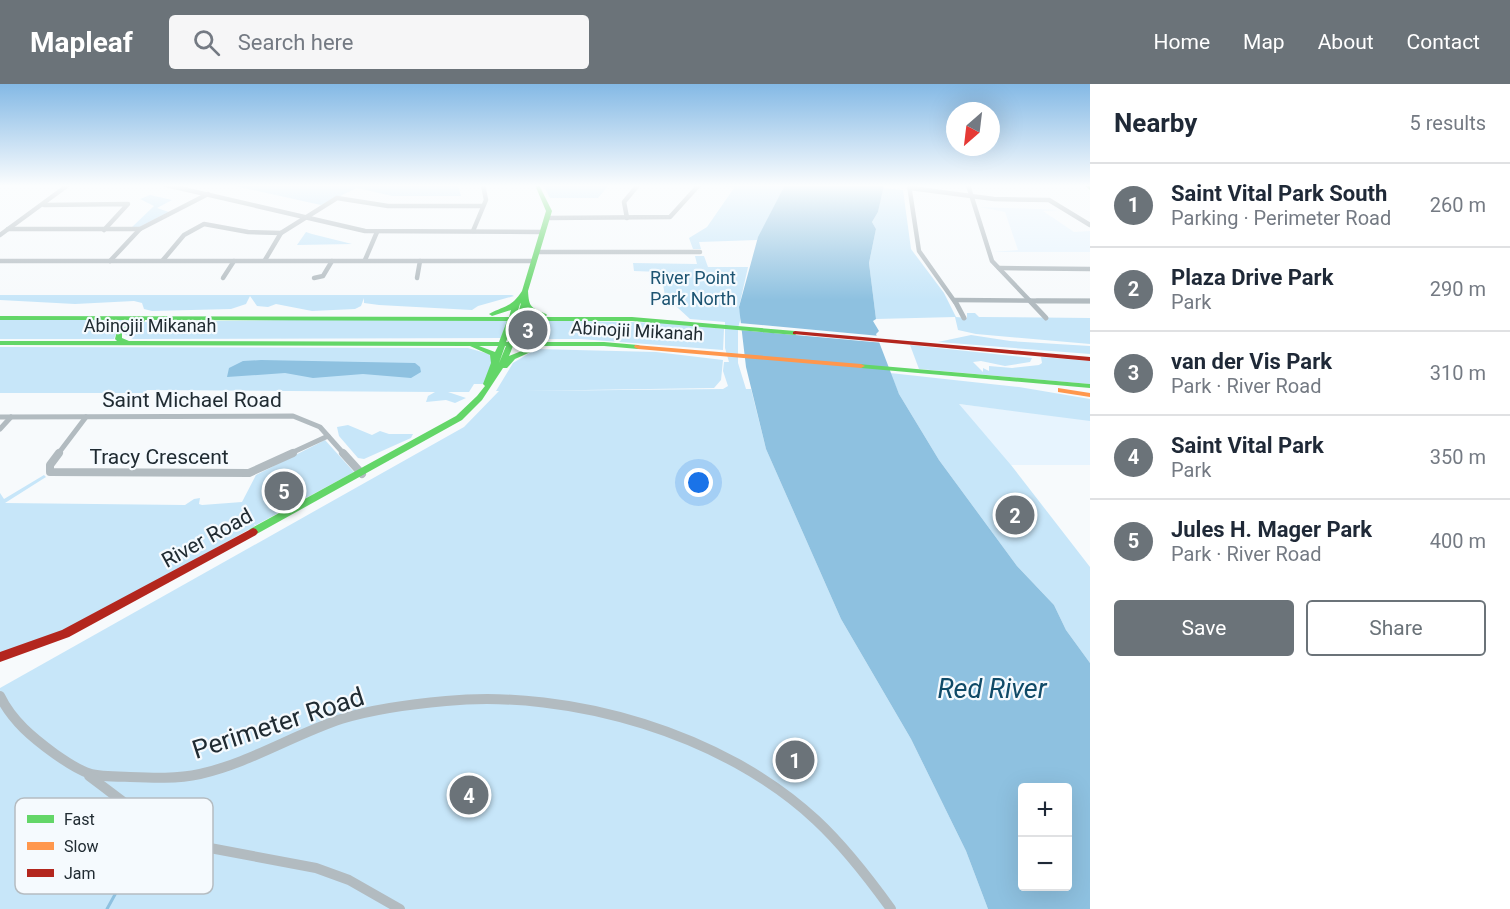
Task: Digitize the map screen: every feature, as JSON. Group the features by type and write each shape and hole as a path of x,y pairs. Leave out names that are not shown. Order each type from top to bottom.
{"main road":[{"name":"River Road","path":"0,657 65,634 115,609 450,425 483,395 500,367 545,224"},
{"path":"468,318 501,312 522,301 530,309 540,314 569,317"},
{"name":"Abinojii Mikanah","path":"0,318 569,317 690,323 1090,358"},
{"path":"128,342 118,339 119,332 139,321 226,318"},
{"path":"455,342 489,351 500,367 522,352 552,342"},
{"name":"Abinojii Mikanah","path":"0,343 552,342 691,350 1090,386"},
{"path":"957,375 1090,395"}],"street":[{"path":"0,235 16,224"},
{"path":"104,230 111,224"},
{"path":"110,261 140,229 151,224"},
{"path":"163,260 184,235 204,224 248,232 281,233"},
{"path":"265,260 281,233 296,224"},
{"path":"328,224 377,232 543,232"},
{"path":"472,231 475,224"},
{"path":"915,224 919,251 955,300 964,318"},
{"path":"979,224 987,252 1046,318"},
{"path":"8,229 140,229"},
{"path":"365,260 377,232"},
{"path":"0,261 420,261 700,252"},
{"path":"223,278 234,261"},
{"path":"314,278 323,276 332,261"},
{"path":"417,278 420,261"},
{"path":"999,268 1090,269"},
{"path":"955,300 1090,301"},
{"name":"Saint Michael Road","path":"0,417 285,416 312,423 328,436 362,474"},
{"path":"0,429 11,417"},
{"name":"Tracy Crescent","path":"86,417 50,465 50,472 249,473 328,436"},
{"path":"0,697 34,739 119,798"},
{"name":"Perimeter Road","path":"89,776 161,779 200,774 326,725 365,713 488,699 560,706 658,730 733,761 802,807 836,837 891,909"},
{"path":"213,847 316,868 349,880 400,909"}],"shaded area":[{"path":"1009,224 1061,224 1074,232 1090,231 1090,252 993,252 1018,250"},
{"path":"958,404 1090,420 1090,465 1011,465"}],"green space":[{"path":"136,224 146,224 139,227 131,228"},
{"path":"709,224 766,224 757,240 699,242 701,249 693,249 689,238"},
{"path":"873,224 908,224 911,249 944,293 956,317 967,318 967,313 975,313 979,317 1090,318 1090,344 976,334 958,330 955,317 876,319 869,263 876,229"},
{"path":"306,232 312,234 352,244 297,245"},
{"name":"River Point Park North","path":"695,256 704,256 708,267 748,267 739,307 741,317 738,328 738,363 746,389 751,389 766,449 841,619 911,739 966,851 988,909 0,909 0,688 464,427 499,391 496,391 513,363 536,349 656,352 723,360 721,380 714,388 520,391 723,389 728,386 723,371 724,362 729,362 725,348 725,322 690,319 665,296 661,272 634,271 633,263 697,264"},
{"path":"0,295 514,296 478,306 472,310 379,305 364,303 364,298 361,306 355,309 312,311 276,304 268,307 257,306 250,296 246,304 231,309 152,311 144,309 142,303 134,301 75,304 0,300"},
{"path":"508,319 503,338 133,339 124,334 129,327 142,322"},
{"path":"0,320 137,320 117,331 114,339 0,339"},
{"path":"523,320 673,323 724,329 723,350 581,339 517,339"},
{"path":"971,335 1010,341 1090,346 1090,354 938,342"},
{"path":"910,345 1032,358 1030,362 1005,366 981,361 973,362 983,372 983,368 989,371 989,366 1012,368 1039,365 1042,363 1041,357 1090,361 1090,384 919,369"},
{"path":"0,347 468,348 489,354 493,360 485,384 474,384 469,392 448,392 466,398 455,403 446,400 426,402 428,396 435,392 147,390 144,393 0,393"},
{"path":"890,373 1019,387 1090,399 1090,421 959,404 1011,465 1090,567 1090,663 1066,630 1054,605 1017,566 939,460 899,394"},
{"path":"348,425 372,435 380,431 389,434 413,434 411,438 364,459 358,458 339,436 337,427"},
{"path":"325,440 354,472 256,525 254,524 255,526 124,600 62,631 0,653 0,493 4,499 44,475 46,477 5,503 185,505 200,498 199,504 202,505 242,502 256,475"}],"water":[{"name":"Red River","path":"765,224 873,224 876,229 869,263 876,319 873,321 879,331 876,334 899,394 939,460 1017,566 1054,605 1066,630 1090,663 1090,909 988,909 966,851 911,739 841,619 766,449 746,367 739,307 758,237"},
{"path":"243,361 415,363 420,367 421,372 411,378 363,374 313,378 285,373 227,377 229,368"}],"pier":[{"path":"739,323 880,336 884,343 740,330"}],"waterway":[{"path":"107,909 115,894"}],"traffic: fast":[{"path":"487,384 517,304 525,291 545,224"},
{"path":"253,532 459,418 479,398 501,366 521,314 525,291"},
{"path":"492,314 509,309 518,301"},
{"path":"525,302 530,309 544,315"},
{"path":"0,318 632,319 795,333"},
{"path":"126,342 118,339 119,332 142,321"},
{"path":"0,343 604,344 638,347"},
{"path":"473,346 493,354 496,367"},
{"path":"504,366 512,357 540,346"},
{"path":"861,366 1090,386"}],"traffic: slow":[{"path":"638,347 861,366"},
{"path":"1061,390 1090,395"}],"traffic: jam":[{"path":"795,333 1090,359"},
{"path":"0,657 65,634 253,532"}],"place":[{"name":"van der Vis Park","path":"528,330"},
{"name":"Jules H. Mager Park","path":"284,491"},
{"name":"Plaza Drive Park","path":"1015,515"},
{"name":"Saint Vital Park South","path":"795,760"},
{"name":"Saint Vital Park","path":"469,795"}]}
